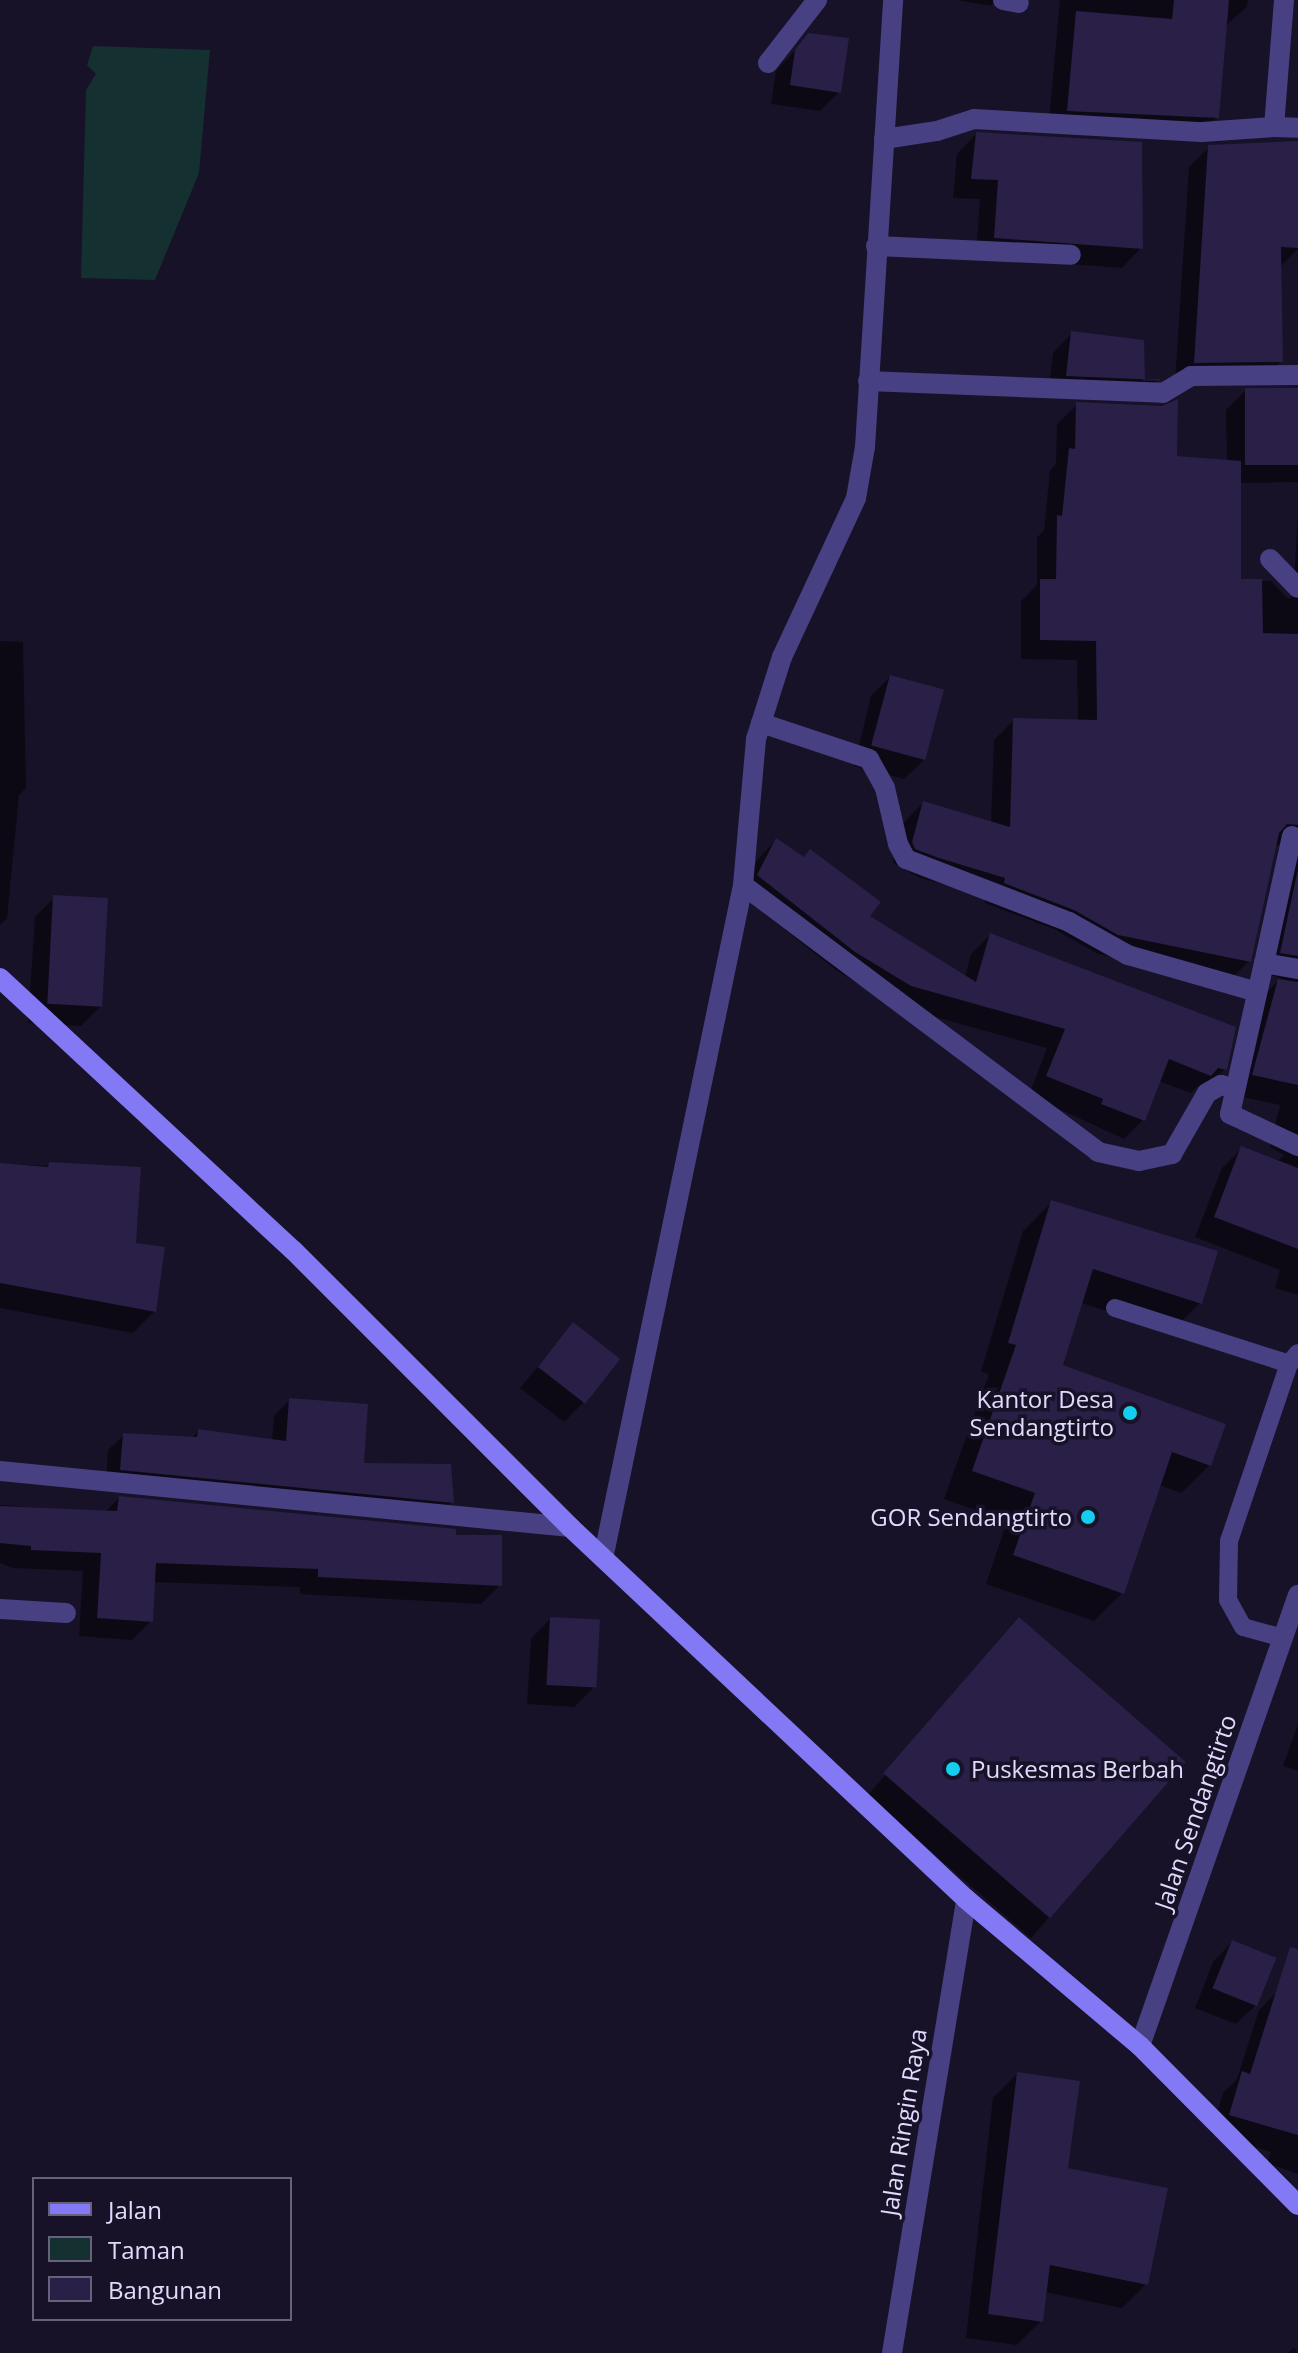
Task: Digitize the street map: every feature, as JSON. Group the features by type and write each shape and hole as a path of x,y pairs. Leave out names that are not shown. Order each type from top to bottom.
{"street":[{"path":"768,63 817,0"},
{"path":"604,1554 743,885 761,723 782,657 856,498 868,381 893,0"},
{"path":"1274,127 1284,0"},
{"path":"884,139 937,131 974,119 1202,132 1298,128"},
{"path":"876,246 1071,255"},
{"path":"868,381 1163,393 1191,376 1298,375"},
{"path":"1270,559 1298,588"},
{"path":"761,723 869,759 885,788 906,859 1069,922 1128,955 1257,992"},
{"path":"1292,836 1233,1088 1230,1114 1298,1146"},
{"path":"743,885 1098,1152 1139,1161 1172,1154 1207,1093 1221,1085 1233,1088"},
{"path":"1264,963 1298,969"},
{"path":"0,978 293,1250 570,1527 604,1554 966,1899 1140,2046 1298,2205"},
{"path":"0,1471 570,1527"},
{"name":"Jalan Sendangtirto","path":"1140,2046 1298,1595"},
{"path":"0,1609 66,1613"},
{"name":"Jalan Ringin Raya","path":"892,2353 966,1899"}],"lane":[{"path":"1115,1308 1294,1358 1229,1541 1228,1600 1243,1627 1283,1638"}],"green space":[{"path":"93,46 210,50 199,173 155,280 81,278 86,90 96,74 87,65"}],"building":[{"path":"1174,0 1229,0 1219,118 1067,111 1076,11 1172,19"},
{"path":"808,33 849,38 841,93 790,85 795,50"},
{"path":"976,132 1142,142 1143,249 994,238 998,180 971,179"},
{"path":"1298,141 1298,248 1281,247 1283,362 1194,363 1208,145"},
{"path":"1071,331 1144,340 1145,379 1160,380 1066,376"},
{"path":"1245,388 1298,388 1298,465 1245,465"},
{"path":"1178,399 1177,456 1241,461 1241,579 1262,579 1263,633 1298,634 1298,825 1287,824 1279,833 1251,962 1118,935 1074,910 1004,883 1005,878 915,849 912,842 923,801 1010,827 1013,718 1097,720 1096,641 1040,640 1040,579 1056,579 1057,515 1062,516 1069,448 1075,449 1076,402 1162,406"},
{"path":"890,675 944,689 925,760 871,746"},
{"path":"776,838 804,857 810,849 881,902 870,916 976,982 990,933 1236,1027 1227,1070 1218,1068 1211,1076 1169,1059 1145,1121 1101,1104 1103,1099 1046,1076 1065,1029 911,986 855,952 757,875"},
{"path":"1298,869 1298,956 1280,953"},
{"path":"53,895 108,898 102,1007 47,1004"},
{"path":"1278,979 1298,982 1298,1085 1252,1075"},
{"path":"1241,1146 1298,1168 1298,1249 1214,1217"},
{"path":"49,1162 141,1167 136,1243 165,1247 156,1312 0,1283 0,1163 48,1167"},
{"path":"1051,1200 1218,1251 1202,1304 1093,1269 1063,1365 1226,1424 1211,1466 1172,1452 1124,1594 1013,1555 1035,1493 972,1471 1016,1345 1008,1343"},
{"path":"573,1322 620,1359 585,1404 538,1367"},
{"path":"289,1398 368,1404 364,1463 451,1464 454,1503 120,1470 123,1433 197,1437 198,1429 286,1441"},
{"path":"119,1496 456,1529 456,1535 502,1535 502,1586 318,1577 318,1569 156,1563 153,1622 97,1618 101,1553 31,1550 31,1546 0,1543 0,1506 117,1511"},
{"path":"550,1617 600,1620 596,1688 546,1685"},
{"name":"Puskesmas Berbah","path":"1019,1617 1186,1762 1050,1918 883,1773"},
{"path":"1232,1940 1277,1958 1257,2006 1213,1988"},
{"path":"1290,1947 1298,1949 1298,2135 1229,2115 1242,2071 1250,2074"},
{"path":"1017,2072 1080,2081 1068,2168 1168,2188 1148,2285 1050,2265 1043,2322 988,2314"}],"place":[{"name":"Kantor Desa Sendangtirto","path":"1130,1413"},
{"name":"GOR Sendangtirto","path":"1088,1517"},
{"name":"Puskesmas Berbah","path":"953,1769"}]}
